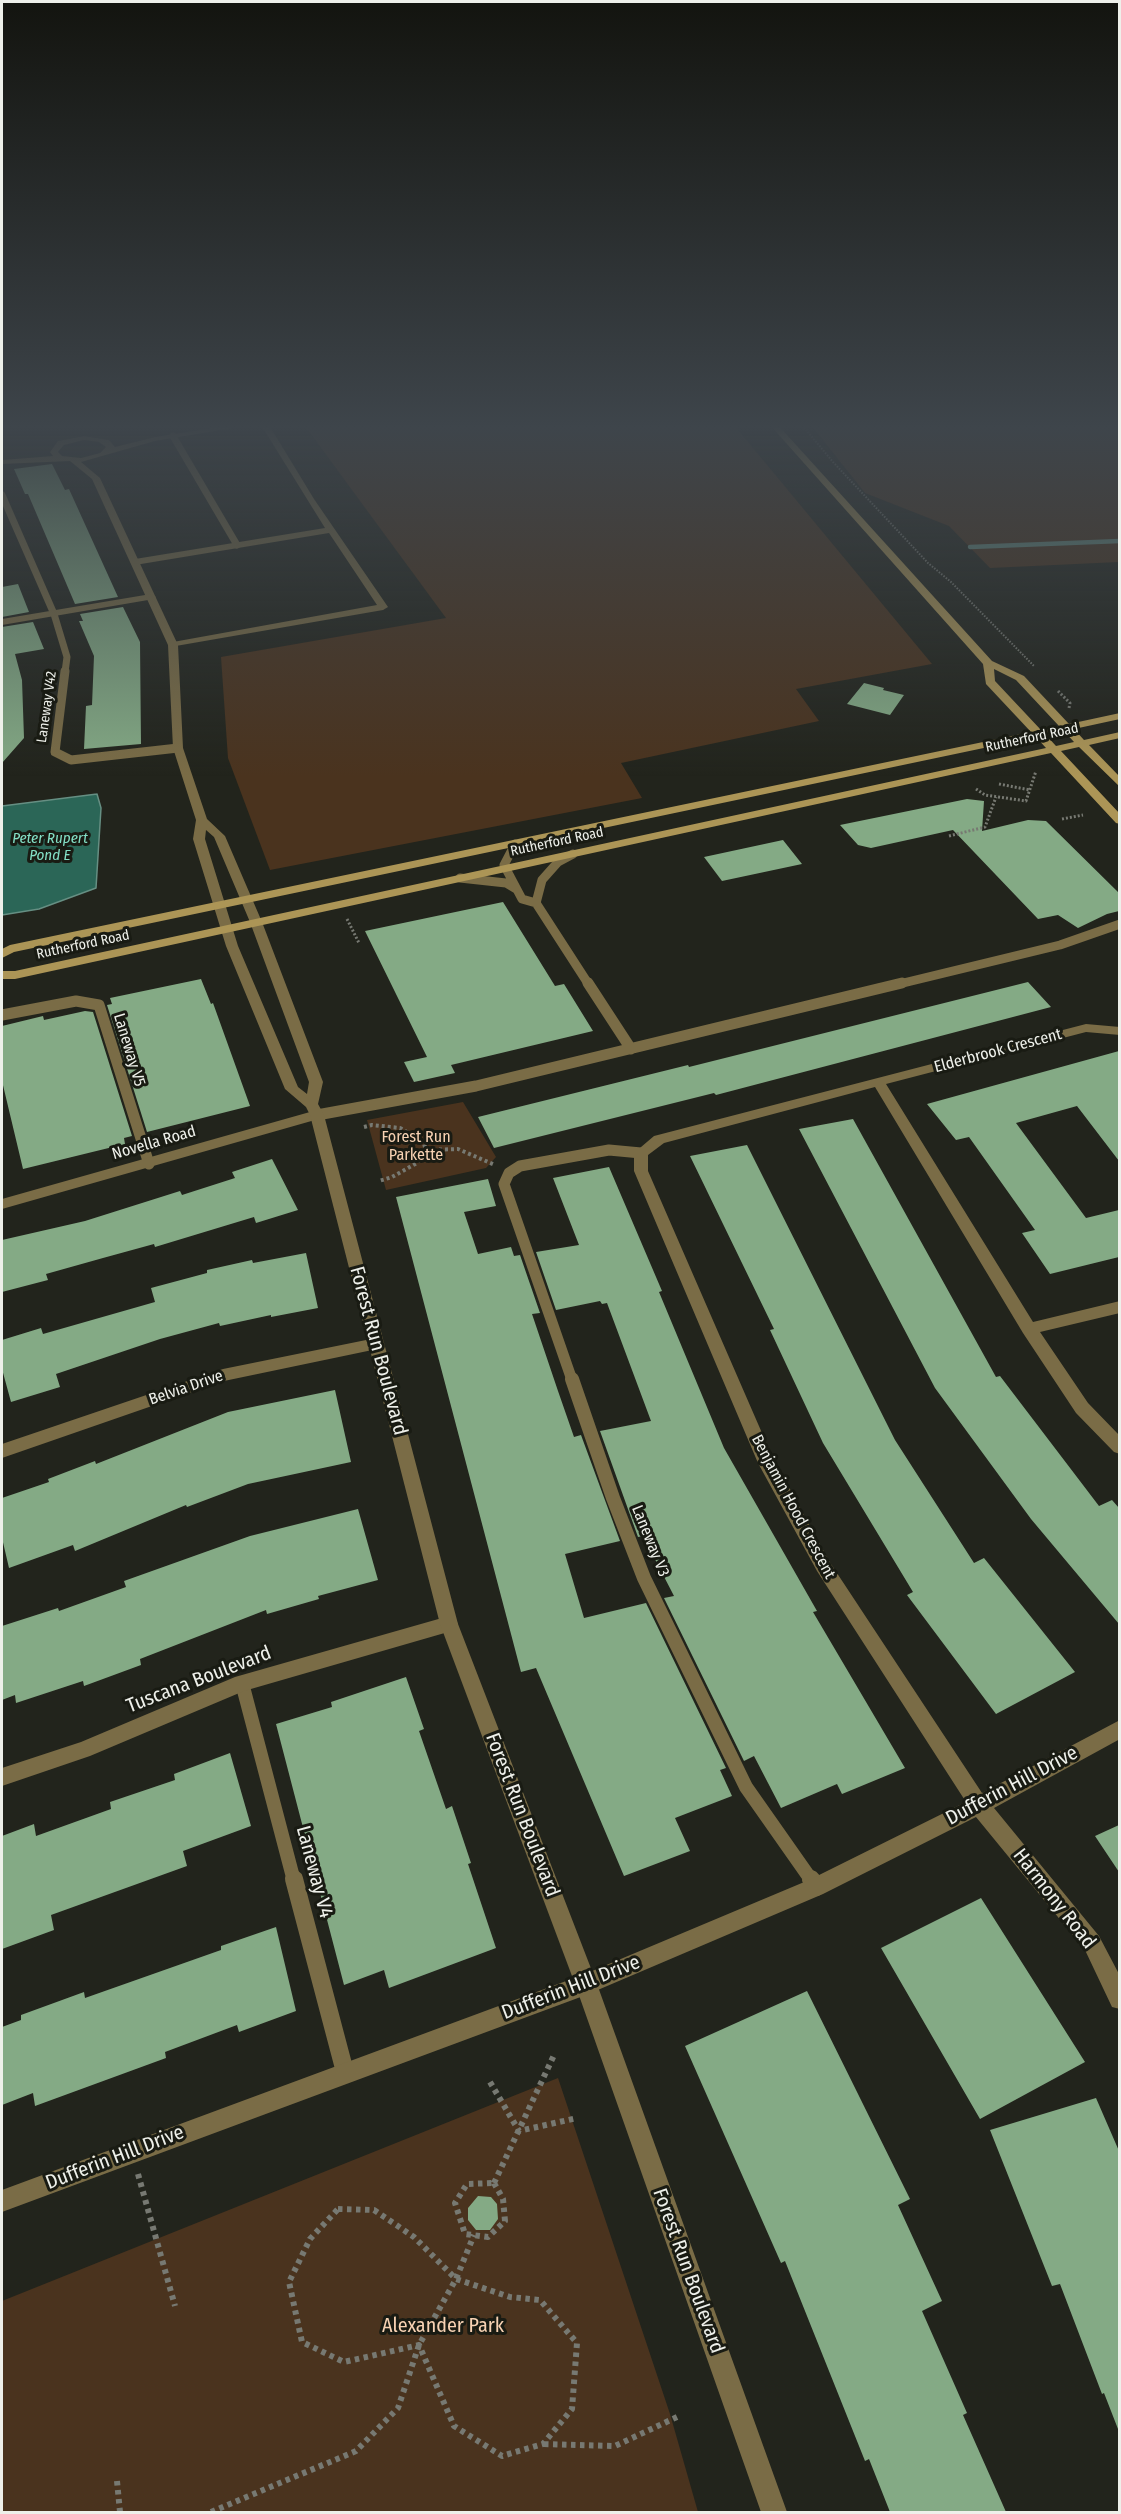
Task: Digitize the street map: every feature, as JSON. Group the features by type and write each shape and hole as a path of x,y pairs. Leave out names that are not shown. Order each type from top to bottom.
{"main road":[{"path":"879,542 988,663 1020,678 1119,784"},
{"path":"988,663 990,682 1054,748 1119,821"},
{"name":"Rutherford Road","path":"2,954 10,949 1119,716"},
{"name":"Rutherford Road","path":"2,975 15,975 1119,735"}],"street":[{"path":"127,542 174,645 178,748 202,820 199,839 226,929 292,1089 314,1110"},
{"path":"135,562 254,542"},
{"path":"174,645 383,607 339,542"},
{"path":"2,622 151,597"},
{"name":"Forest Run Boulevard","path":"202,820 219,836 247,900 316,1082 314,1110 450,1623 586,1984 774,2512"},
{"name":"Elderbrook Crescent","path":"878,1082 1086,1028 1119,1031"},
{"path":"641,1153 659,1139 878,1082 1029,1329 1082,1407 1119,1447"},
{"name":"Novella Road","path":"2,1204 149,1164 314,1110"},
{"name":"Benjamin Hood Crescent","path":"641,1153 641,1171 764,1458 823,1566 979,1805"},
{"path":"1029,1329 1119,1307"},
{"name":"Belvia Drive","path":"2,1451 223,1375 376,1344"},
{"name":"Tuscana Boulevard","path":"2,1777 83,1750 242,1683 450,1623"},
{"name":"Dufferin Hill Drive","path":"2,2200 586,1984 816,1887 979,1805 1119,1729"},
{"name":"Harmony Road","path":"979,1805 1092,1943 1119,1999"}],"lane":[{"path":"23,542 54,614"},
{"name":"Laneway V42","path":"54,614 67,657 55,752 71,760 178,748"},
{"path":"515,844 504,865 522,899 536,903 631,1049"},
{"path":"536,903 542,880 558,862 573,854"},
{"path":"460,878 506,883 517,889"},
{"path":"314,1110 476,1086 1060,945 1119,924"},
{"name":"Laneway V5","path":"2,1015 76,1000 99,1005 149,1164"},
{"path":"506,1178 520,1166 609,1150 641,1153"},
{"name":"Laneway V3","path":"506,1178 609,1487 644,1578 746,1787 816,1887"},
{"name":"Laneway V4","path":"242,1683 345,2072"}],"path":[{"path":"909,542 1038,671"},
{"path":"1054,687 1070,703 1069,708 1072,711"},
{"path":"976,789 985,795 1026,801 1036,771"},
{"path":"999,784 1030,790"},
{"path":"950,836 985,827 996,797"},
{"path":"1062,819 1083,815"},
{"path":"340,904 358,943"},
{"path":"364,1127 372,1125 400,1128 414,1134 427,1150"},
{"path":"427,1150 458,1149 481,1158 506,1178"},
{"path":"379,1181 392,1178 417,1163 427,1150"},
{"path":"494,2183 555,2053"},
{"path":"490,2082 519,2131"},
{"path":"519,2131 577,2118"},
{"path":"132,2151 175,2306"},
{"path":"494,2183 503,2199 505,2221 488,2237 465,2234 455,2203 468,2184 494,2183"},
{"path":"419,2344 344,2362 302,2342 289,2282 310,2239 338,2209 374,2210 414,2237 456,2279 510,2297 540,2300 577,2343 572,2409 543,2444"},
{"path":"211,2512 356,2451 398,2408 419,2344 456,2279 474,2235"},
{"path":"419,2344 454,2426 502,2456 543,2444 615,2446 677,2417"},
{"path":"117,2481 120,2512"}],"green space":[{"path":"390,542 831,542 932,664 796,689 819,721 621,763 642,798 270,870 228,758 221,657 446,618"},
{"path":"965,542 1119,542 1119,562 990,568"},
{"name":"Forest Run Parkette","path":"463,1102 496,1157 486,1168 386,1190 367,1120"},
{"name":"Alexander Park","path":"558,2078 670,2414 698,2512 2,2512 2,2301"}],"water":[{"name":"Peter Rupert Pond E","path":"97,794 101,808 96,888 39,909 2,915 2,806"}],"building":[{"path":"49,542 93,542 118,597 75,604"},
{"path":"18,584 29,612 2,617 2,587"},
{"path":"123,607 140,642 141,744 84,749 86,706 92,705 94,656 79,621 83,621 80,614"},
{"path":"33,622 44,649 15,654 22,680 24,738 2,763 2,627"},
{"path":"864,683 904,695 890,715 847,704"},
{"path":"967,799 984,801 982,831 1028,820 1046,821 1119,893 1119,911 1107,914 1078,928 1058,915 1038,919 953,830 871,848 858,845 840,825"},
{"path":"783,840 802,864 722,881 704,857"},
{"path":"503,902 555,986 564,984 593,1031 451,1065 455,1073 414,1082 404,1062 427,1057 365,931"},
{"path":"201,979 211,1004 213,1003 250,1106 147,1132 107,1005 112,1004 110,998"},
{"path":"1028,982 1051,1007 716,1095 714,1093 494,1148 478,1117 688,1065 689,1067"},
{"path":"85,1011 93,1012 132,1136 124,1138 125,1144 23,1169 2,1081 2,1026 43,1016 44,1020"},
{"path":"1119,1051 1119,1161 1077,1106 1016,1123 1086,1218 1119,1210 1119,1257 1050,1274 1022,1233 1035,1230 969,1137 956,1140 927,1104"},
{"path":"853,1119 996,1377 1000,1376 1099,1506 1112,1500 1119,1508 1119,1624 1031,1519 935,1388 799,1129"},
{"path":"747,1145 895,1440 974,1563 984,1558 1075,1672 996,1714 907,1595 913,1592 823,1443 770,1330 774,1329 690,1156"},
{"path":"272,1159 298,1210 256,1223 254,1217 155,1247 154,1244 103,1258 46,1274 48,1280 2,1292 2,1240 85,1221 180,1191 182,1195 235,1178 232,1172"},
{"path":"609,1167 662,1291 659,1292 724,1448 817,1611 813,1612 905,1768 842,1794 837,1784 781,1808 754,1756 744,1761 664,1598 674,1596 643,1536 638,1537 600,1431 651,1421 607,1303 602,1304 600,1301 556,1310 536,1252 579,1245 553,1178"},
{"path":"488,1179 496,1206 464,1212 478,1254 511,1247 514,1256 520,1255 540,1313 532,1314 574,1437 581,1435 620,1541 565,1554 584,1618 646,1603 726,1768 720,1770 732,1796 675,1818 690,1851 624,1876 536,1668 521,1672 396,1197"},
{"path":"306,1253 318,1308 220,1326 219,1323 160,1339 56,1374 60,1387 11,1402 2,1369 2,1340 41,1328 43,1334 155,1302 151,1288 207,1273 207,1270 252,1260 253,1263"},
{"path":"335,1390 351,1462 248,1484 187,1507 186,1505 75,1551 73,1545 9,1568 2,1538 2,1498 228,1412"},
{"path":"358,1509 378,1580 318,1596 319,1599 267,1614 266,1610 140,1659 141,1665 84,1686 83,1681 16,1703 15,1695 2,1700 2,1626 58,1608 59,1611 126,1587 124,1581 250,1536"},
{"path":"406,1677 424,1729 419,1731 446,1809 452,1806 471,1863 468,1864 496,1948 389,1988 384,1970 344,1985 276,1724 332,1707 331,1702"},
{"path":"230,1753 251,1826 183,1851 187,1866 51,1915 54,1930 2,1949 2,1836 34,1824 36,1836 111,1809 110,1802 175,1780 174,1774"},
{"path":"1119,1825 1119,1872 1095,1836"},
{"path":"981,1898 1085,2062 980,2119 881,1948"},
{"path":"276,1927 296,2011 239,2032 237,2025 165,2052 166,2058 35,2106 33,2093 2,2105 2,2027 21,2020 21,2015 84,1992 85,1998 221,1950 221,1946"},
{"path":"807,1991 910,2199 898,2205 942,2301 922,2311 967,2413 963,2415 1006,2512 890,2512 869,2459 865,2461 785,2261 781,2263 685,2046"},
{"path":"1096,2098 1119,2151 1118,2429 1104,2393 1102,2394 1060,2284 1052,2286 990,2130"},
{"path":"478,2196 491,2197 497,2204 498,2219 490,2230 476,2230 468,2220 468,2208"}],"waterway":[{"path":"970,547 1087,542"}]}
